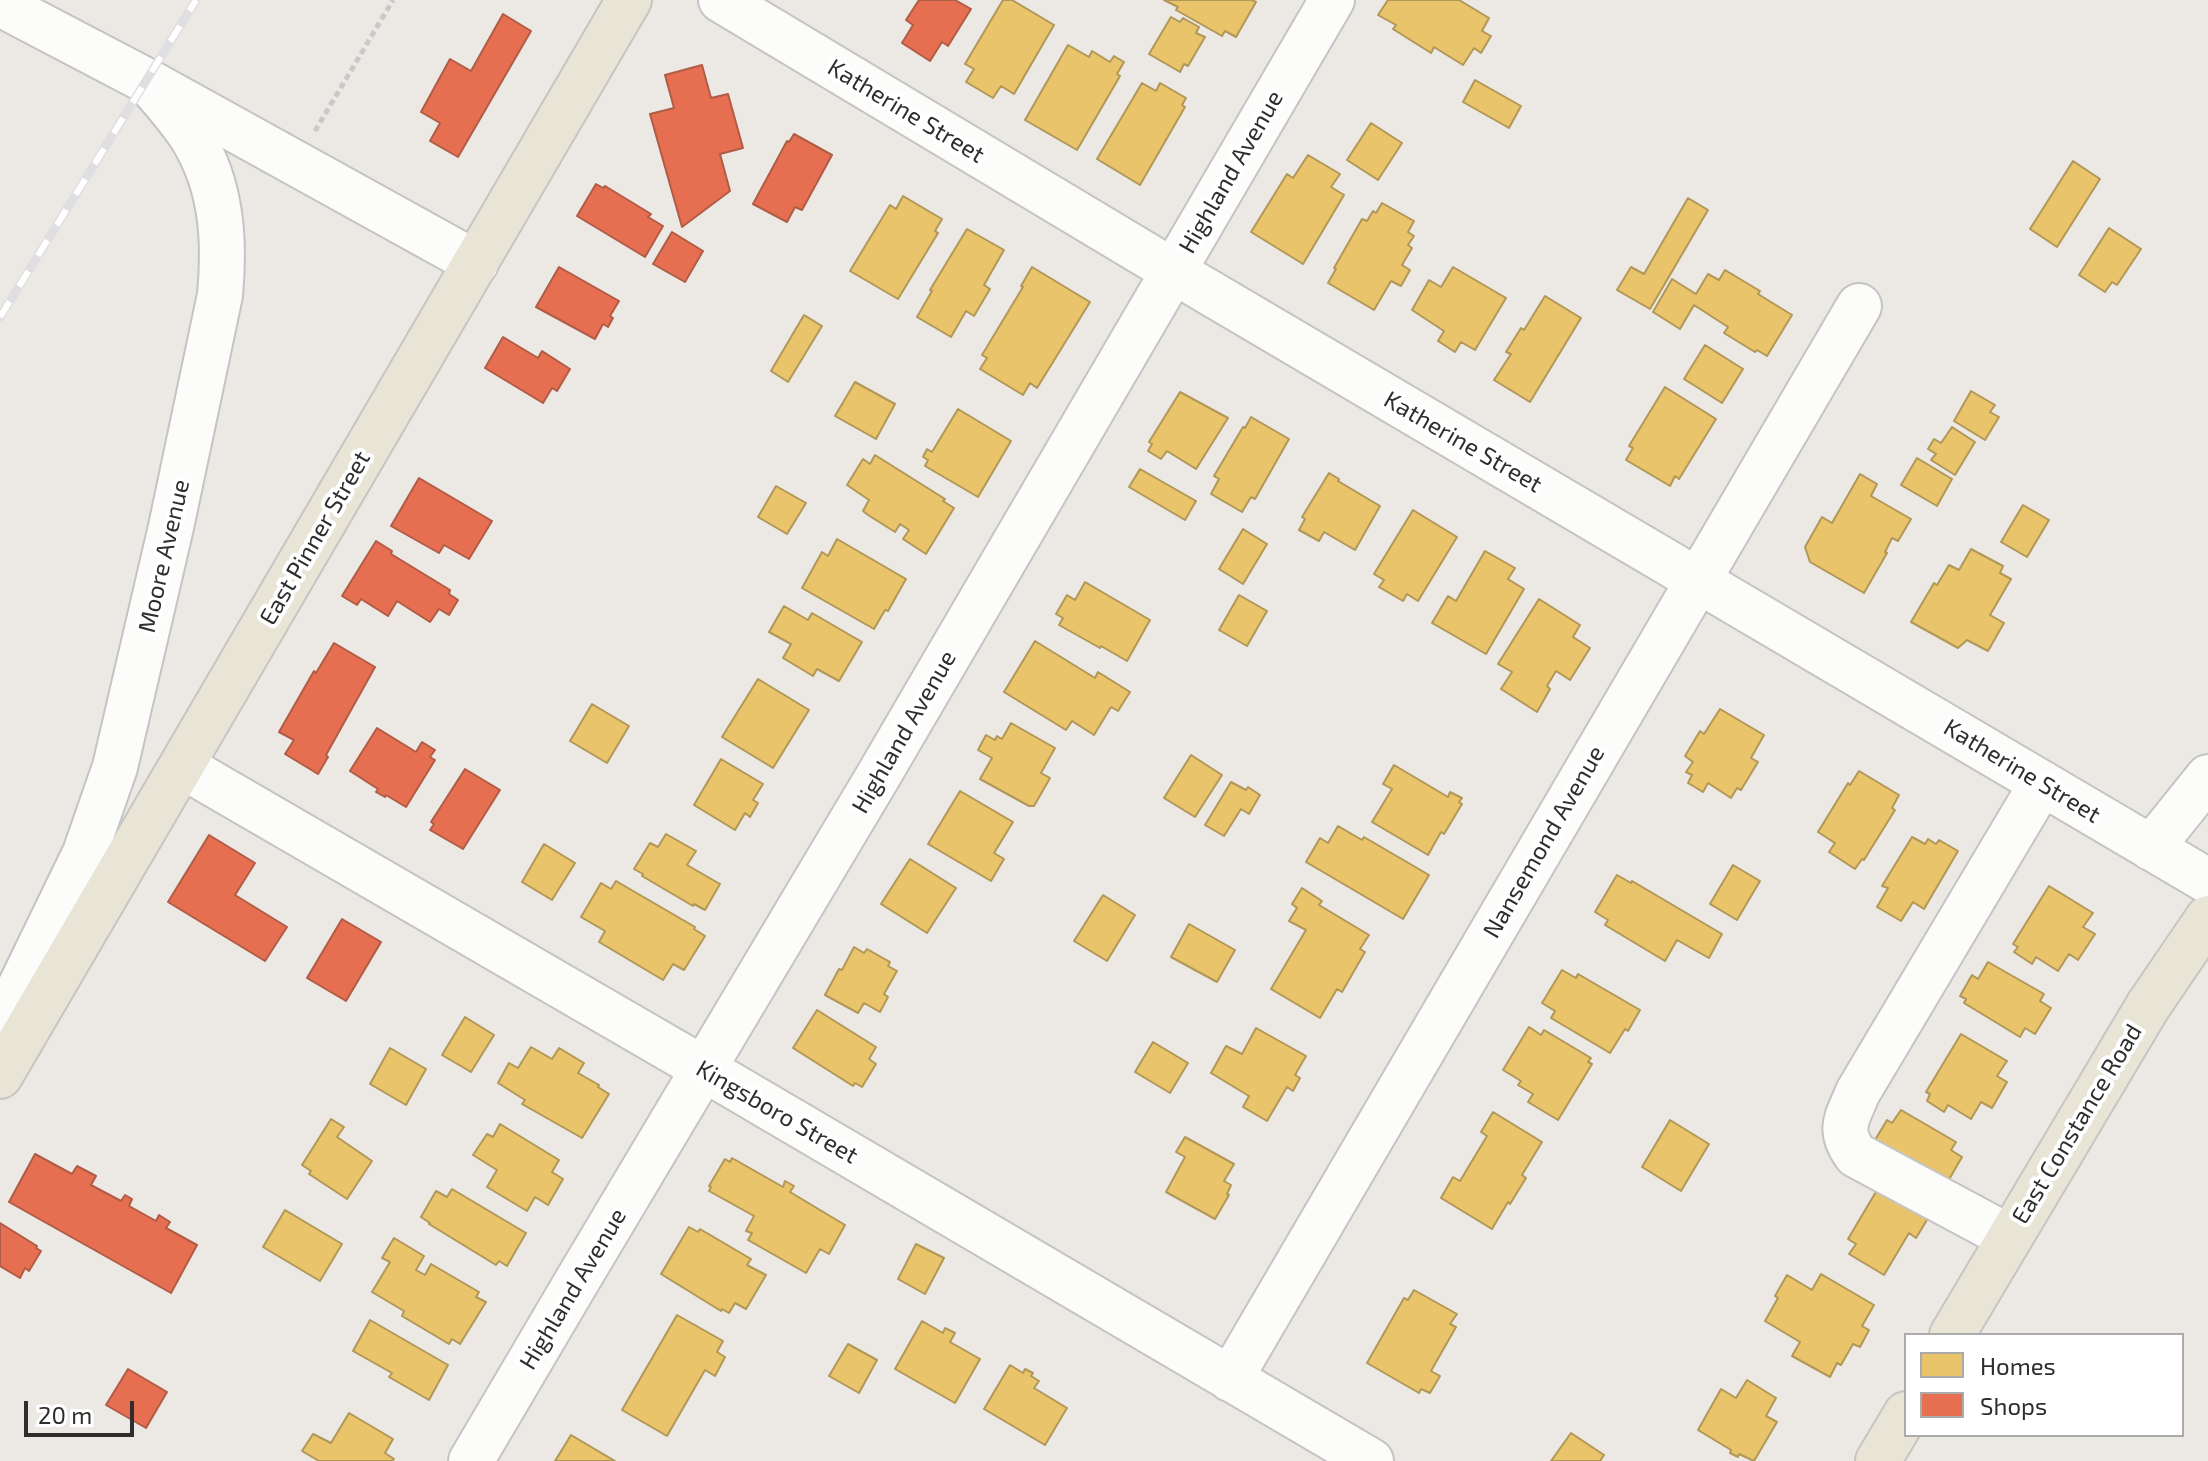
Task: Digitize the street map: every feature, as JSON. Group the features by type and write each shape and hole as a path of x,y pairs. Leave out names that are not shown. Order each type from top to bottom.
{"main road":[{"name":"East Pinner Street","path":"0,1076 629,0"},
{"name":"East Constance Road","path":"1953,1333 2148,1006 2208,918"},
{"path":"1878,1461 1904,1417"}],"street":[{"name":"Katherine Street","path":"721,0 1173,271 2208,881"},
{"name":"Highland Avenue","path":"471,1461 877,778 1332,0"},
{"name":"Moore Avenue","path":"0,4 147,81 476,263"},
{"name":"Moore Avenue","path":"0,1028 85,853 115,767 171,527 220,295 224,259 221,215 212,180 194,140 147,81"},
{"name":"Nansemond Avenue","path":"1230,1379 1859,306"},
{"name":"Kingsboro Street","path":"182,766 1371,1461"},
{"path":"2151,848 2208,777"},
{"path":"2009,1237 1856,1155 1846,1141 1844,1125 1858,1092 2042,783"}],"path":[{"path":"296,163 393,0"}],"building: Homes":[{"path":"1003,0 1012,0 1054,25 1014,94 1001,86 993,98 966,82 974,69 965,64"},
{"path":"1164,0 1256,2 1236,37 1225,31 1222,36"},
{"path":"1388,0 1459,0 1489,18 1482,31 1491,36 1481,53 1474,48 1463,65 1434,47 1431,53 1393,29 1396,25 1378,15"},
{"path":"1171,17 1180,22 1183,18 1199,27 1196,33 1205,37 1188,66 1184,64 1180,72 1149,54"},
{"path":"1068,45 1089,57 1092,51 1110,62 1114,56 1124,62 1117,74 1120,76 1077,150 1025,120"},
{"path":"1475,80 1521,106 1509,128 1463,102"},
{"path":"1142,83 1156,91 1160,83 1186,98 1182,105 1185,107 1140,185 1097,159"},
{"path":"1371,123 1402,143 1378,180 1347,160"},
{"path":"1308,155 1340,174 1331,187 1344,195 1303,264 1251,232 1287,174 1293,178"},
{"path":"2073,161 2100,179 2057,247 2030,229"},
{"path":"903,196 942,219 935,231 938,233 898,299 850,271 890,205 896,209"},
{"path":"1688,198 1708,210 1650,309 1617,290 1631,267 1644,274"},
{"path":"1382,203 1414,221 1408,232 1414,236 1408,245 1412,248 1402,265 1410,270 1401,286 1391,281 1374,310 1328,283 1362,219 1367,221"},
{"path":"2109,228 2141,249 2117,285 2112,282 2105,292 2079,275"},
{"path":"967,229 1004,250 984,285 990,289 974,316 966,311 951,337 917,317"},
{"path":"1032,267 1090,302 1037,388 1030,383 1023,395 980,369 987,358 982,355"},
{"path":"1453,267 1506,298 1475,350 1461,342 1455,352 1438,341 1444,331 1412,310 1429,280 1441,287"},
{"path":"1725,270 1792,315 1767,356 1724,333 1728,327 1694,305 1680,329 1653,312 1672,279 1696,294 1708,274 1719,280"},
{"path":"1545,296 1581,318 1530,402 1494,380 1511,354 1506,352"},
{"path":"804,315 822,326 788,382 771,371"},
{"path":"1705,345 1743,369 1722,403 1684,379"},
{"path":"855,382 895,404 876,439 835,416"},
{"path":"1665,387 1716,419 1679,479 1675,476 1670,486 1626,460 1633,448 1629,446"},
{"path":"1971,391 1995,405 1990,412 1999,417 1985,440 1954,421"},
{"path":"1180,392 1228,418 1196,469 1167,451 1161,459 1148,451 1152,444 1149,442"},
{"path":"958,409 1011,441 978,497 925,466 928,460 923,457 927,449 932,452"},
{"path":"1251,417 1289,439 1255,499 1251,497 1242,512 1211,494 1219,479 1214,476"},
{"path":"1952,427 1975,442 1955,475 1931,460 1936,454 1928,449 1934,439 1941,443"},
{"path":"875,455 945,499 943,501 954,508 926,554 903,539 909,530 900,524 895,532 863,511 869,500 847,485 863,459 870,464"},
{"path":"1917,458 1952,479 1937,506 1901,485"},
{"path":"1140,469 1196,501 1185,520 1129,487"},
{"path":"1329,473 1380,506 1355,550 1324,532 1319,541 1299,530 1305,519 1302,517"},
{"path":"1860,474 1877,484 1871,496 1911,519 1898,541 1892,538 1864,593 1810,562 1805,547 1822,517 1832,523"},
{"path":"776,486 806,503 787,534 758,517"},
{"path":"2023,505 2049,520 2027,557 2001,542"},
{"path":"1413,510 1457,537 1418,601 1407,594 1403,601 1379,587 1384,580 1374,574"},
{"path":"1243,529 1267,544 1243,584 1219,569"},
{"path":"837,539 906,579 874,629 802,588 822,552 828,556"},
{"path":"1971,549 2003,566 2000,573 2011,579 1990,615 2004,623 1988,651 1967,640 1958,648 1911,622 1934,583 1937,585 1949,565 1959,570"},
{"path":"1485,551 1515,568 1508,579 1524,589 1486,654 1432,623 1448,596 1456,601"},
{"path":"1085,582 1150,620 1127,661 1059,625 1063,618 1056,614 1067,595 1075,600"},
{"path":"1239,595 1267,611 1247,646 1219,630"},
{"path":"1539,599 1580,625 1573,637 1590,648 1570,680 1556,671 1537,712 1501,689 1512,672 1498,664"},
{"path":"784,606 808,620 812,613 862,642 839,681 817,669 813,676 783,658 791,644 769,632"},
{"path":"1035,641 1095,678 1098,672 1130,692 1118,711 1111,707 1094,735 1072,721 1066,730 1004,692"},
{"path":"758,679 809,710 773,768 722,737"},
{"path":"592,704 629,726 607,763 570,741"},
{"path":"1720,709 1764,735 1751,758 1758,762 1741,790 1737,788 1731,798 1708,783 1703,792 1688,783 1692,775 1686,772 1693,762 1685,756 1700,731 1704,734"},
{"path":"1011,723 1055,748 1041,773 1050,778 1034,806 980,779 992,758 978,750 986,735 995,740 997,736 1002,739"},
{"path":"1191,755 1222,775 1195,817 1164,798"},
{"path":"721,759 763,784 753,800 758,803 750,817 745,813 735,830 694,805"},
{"path":"1394,765 1448,797 1450,792 1462,798 1459,802 1462,804 1428,855 1372,822 1392,789 1383,784"},
{"path":"1859,771 1899,795 1892,808 1895,810 1855,869 1829,852 1835,843 1818,832 1848,783 1850,785"},
{"path":"1231,782 1260,795 1249,814 1241,809 1224,836 1205,825"},
{"path":"960,791 1013,822 994,853 1004,859 991,881 928,844"},
{"path":"1338,826 1362,840 1364,837 1429,875 1403,919 1306,862 1320,838 1328,843"},
{"path":"666,834 696,851 687,865 720,884 705,910 693,906 634,869 650,843 658,847"},
{"path":"1912,837 1925,844 1928,839 1936,844 1939,840 1958,851 1924,909 1913,902 1901,921 1877,907 1888,888 1882,886"},
{"path":"544,844 575,863 552,900 522,882"},
{"path":"910,859 956,888 927,933 881,904"},
{"path":"1733,865 1760,881 1737,920 1710,904"},
{"path":"1617,875 1722,934 1709,958 1677,940 1665,961 1605,925 1608,920 1595,912"},
{"path":"616,881 705,936 684,970 673,964 663,980 599,942 605,931 581,917 601,883 611,889"},
{"path":"2049,886 2093,913 2083,927 2095,934 2078,960 2069,954 2058,971 2036,957 2032,964 2014,952 2018,947 2013,944"},
{"path":"1302,888 1322,901 1319,905 1369,935 1360,949 1365,952 1342,992 1337,989 1320,1018 1271,989 1306,930 1289,921 1297,908 1292,904"},
{"path":"1103,895 1135,915 1107,961 1074,941"},
{"path":"1189,924 1235,950 1217,982 1171,957"},
{"path":"854,947 864,953 867,949 890,962 888,966 897,971 884,994 888,997 880,1012 864,1003 858,1013 825,995"},
{"path":"1988,962 2044,994 2040,1001 2051,1008 2035,1034 2025,1028 2020,1037 1964,1003 1966,999 1960,996 1972,975 1978,979"},
{"path":"1562,970 1576,978 1578,974 1640,1010 1610,1053 1551,1018 1555,1011 1542,1003"},
{"path":"817,1010 876,1047 869,1059 876,1064 862,1087 855,1083 853,1086 793,1048"},
{"path":"465,1017 494,1035 471,1072 442,1055"},
{"path":"1529,1027 1541,1035 1544,1030 1591,1058 1588,1062 1592,1064 1558,1120 1528,1102 1533,1094 1518,1085 1521,1081 1503,1070"},
{"path":"1256,1028 1306,1056 1295,1075 1300,1078 1293,1091 1287,1087 1267,1121 1243,1107 1249,1096 1211,1073 1226,1046 1242,1054"},
{"path":"1961,1034 2007,1061 1997,1076 2007,1082 1992,1108 1981,1102 1971,1119 1948,1105 1944,1112 1927,1101 1930,1094 1926,1092"},
{"path":"1153,1042 1188,1063 1170,1093 1135,1072"},
{"path":"531,1047 552,1059 559,1048 584,1063 578,1073 609,1094 582,1138 522,1104 525,1100 498,1083 509,1063 518,1068"},
{"path":"390,1048 426,1069 406,1105 370,1084"},
{"path":"1901,1110 1956,1142 1951,1150 1962,1157 1947,1183 1872,1145 1887,1120 1892,1123"},
{"path":"1493,1112 1542,1142 1522,1175 1526,1178 1492,1229 1441,1198 1453,1177 1460,1181 1487,1136 1481,1132"},
{"path":"331,1119 344,1127 337,1137 372,1161 347,1199 309,1174 311,1171 302,1165"},
{"path":"1670,1120 1709,1144 1681,1191 1642,1167"},
{"path":"500,1124 559,1160 552,1172 563,1179 548,1205 535,1197 527,1211 487,1187 497,1170 473,1155 487,1134 493,1137"},
{"path":"1185,1137 1234,1164 1224,1181 1231,1185 1229,1195 1215,1219 1166,1192 1185,1157 1176,1152"},
{"path":"732,1158 783,1187 785,1181 794,1186 790,1192 845,1225 829,1254 820,1249 806,1273 748,1240 752,1233 746,1231 754,1216 709,1191 725,1159 730,1162"},
{"path":"1880,1185 1930,1215 1916,1238 1909,1233 1884,1275 1849,1254 1856,1244 1848,1239"},
{"path":"452,1189 526,1233 507,1266 499,1261 496,1265 421,1217 436,1191 447,1197"},
{"path":"285,1210 342,1244 320,1281 263,1247"},
{"path":"689,1227 698,1232 700,1229 751,1259 747,1265 766,1275 746,1309 735,1303 729,1313 721,1311 661,1274"},
{"path":"394,1238 424,1256 416,1270 425,1275 431,1264 479,1292 476,1297 486,1302 460,1344 452,1339 449,1344 402,1316 404,1311 372,1292 390,1262 382,1258"},
{"path":"916,1244 944,1258 925,1294 898,1279"},
{"path":"1821,1274 1874,1305 1862,1326 1869,1330 1860,1347 1853,1344 1830,1377 1792,1356 1800,1342 1765,1321 1787,1275 1812,1290"},
{"path":"1414,1290 1457,1314 1450,1324 1456,1327 1431,1371 1440,1376 1430,1393 1421,1389 1419,1393 1367,1363 1404,1298 1408,1300"},
{"path":"677,1315 723,1341 717,1352 725,1357 715,1376 705,1370 667,1436 622,1410"},
{"path":"370,1320 448,1365 429,1400 389,1377 392,1373 353,1351"},
{"path":"922,1321 943,1333 945,1328 955,1333 950,1342 980,1359 955,1403 895,1369"},
{"path":"848,1344 877,1360 859,1393 829,1376"},
{"path":"1010,1365 1023,1373 1025,1369 1033,1373 1031,1376 1039,1381 1034,1388 1067,1408 1045,1445 984,1409"},
{"path":"1747,1380 1776,1398 1766,1416 1777,1422 1754,1461 1730,1453 1731,1450 1698,1430 1721,1389 1736,1398"},
{"path":"349,1413 393,1439 385,1453 394,1459 392,1461 319,1461 302,1451 313,1434 331,1443"},
{"path":"1571,1433 1604,1455 1600,1461 1551,1461"},
{"path":"571,1435 615,1461 555,1461"}],"building: Shops":[{"path":"919,0 955,0 971,9 948,46 942,42 930,61 902,43 913,25 906,20"},
{"path":"503,14 531,31 458,157 430,141 440,123 421,112 450,59 471,71"},
{"path":"702,65 711,98 728,94 743,148 720,154 730,191 682,227 650,114 674,108 665,75"},
{"path":"794,134 832,155 802,210 795,207 787,222 753,204 787,141"},
{"path":"596,184 605,186 651,214 648,217 663,226 645,257 577,216"},
{"path":"672,232 703,251 685,282 653,264"},
{"path":"559,267 619,301 610,316 613,318 608,327 603,324 595,339 536,307"},
{"path":"503,337 538,358 542,351 570,369 557,391 552,388 543,403 485,368"},
{"path":"419,478 492,521 469,559 444,545 439,553 391,526"},
{"path":"376,541 392,551 391,554 450,590 449,594 458,600 449,615 439,609 430,622 397,601 388,616 361,599 357,605 342,596"},
{"path":"334,643 375,667 318,774 285,754 294,740 279,732"},
{"path":"377,728 416,752 422,742 435,750 430,757 435,760 406,807 376,792 378,789 350,771"},
{"path":"465,769 500,790 463,849 430,830 434,824 431,822"},
{"path":"209,835 255,863 235,895 287,927 265,961 168,902"},
{"path":"342,919 381,942 346,1001 307,978"},
{"path":"35,1154 72,1174 77,1166 96,1176 91,1185 121,1201 125,1195 132,1199 129,1206 156,1221 159,1215 170,1222 166,1228 197,1245 171,1293 9,1202"},
{"path":"0,1223 41,1251 29,1271 25,1268 20,1278 0,1266"},
{"path":"128,1369 167,1392 146,1428 106,1405"}],"railway":[{"path":"0,317 196,0"}]}
